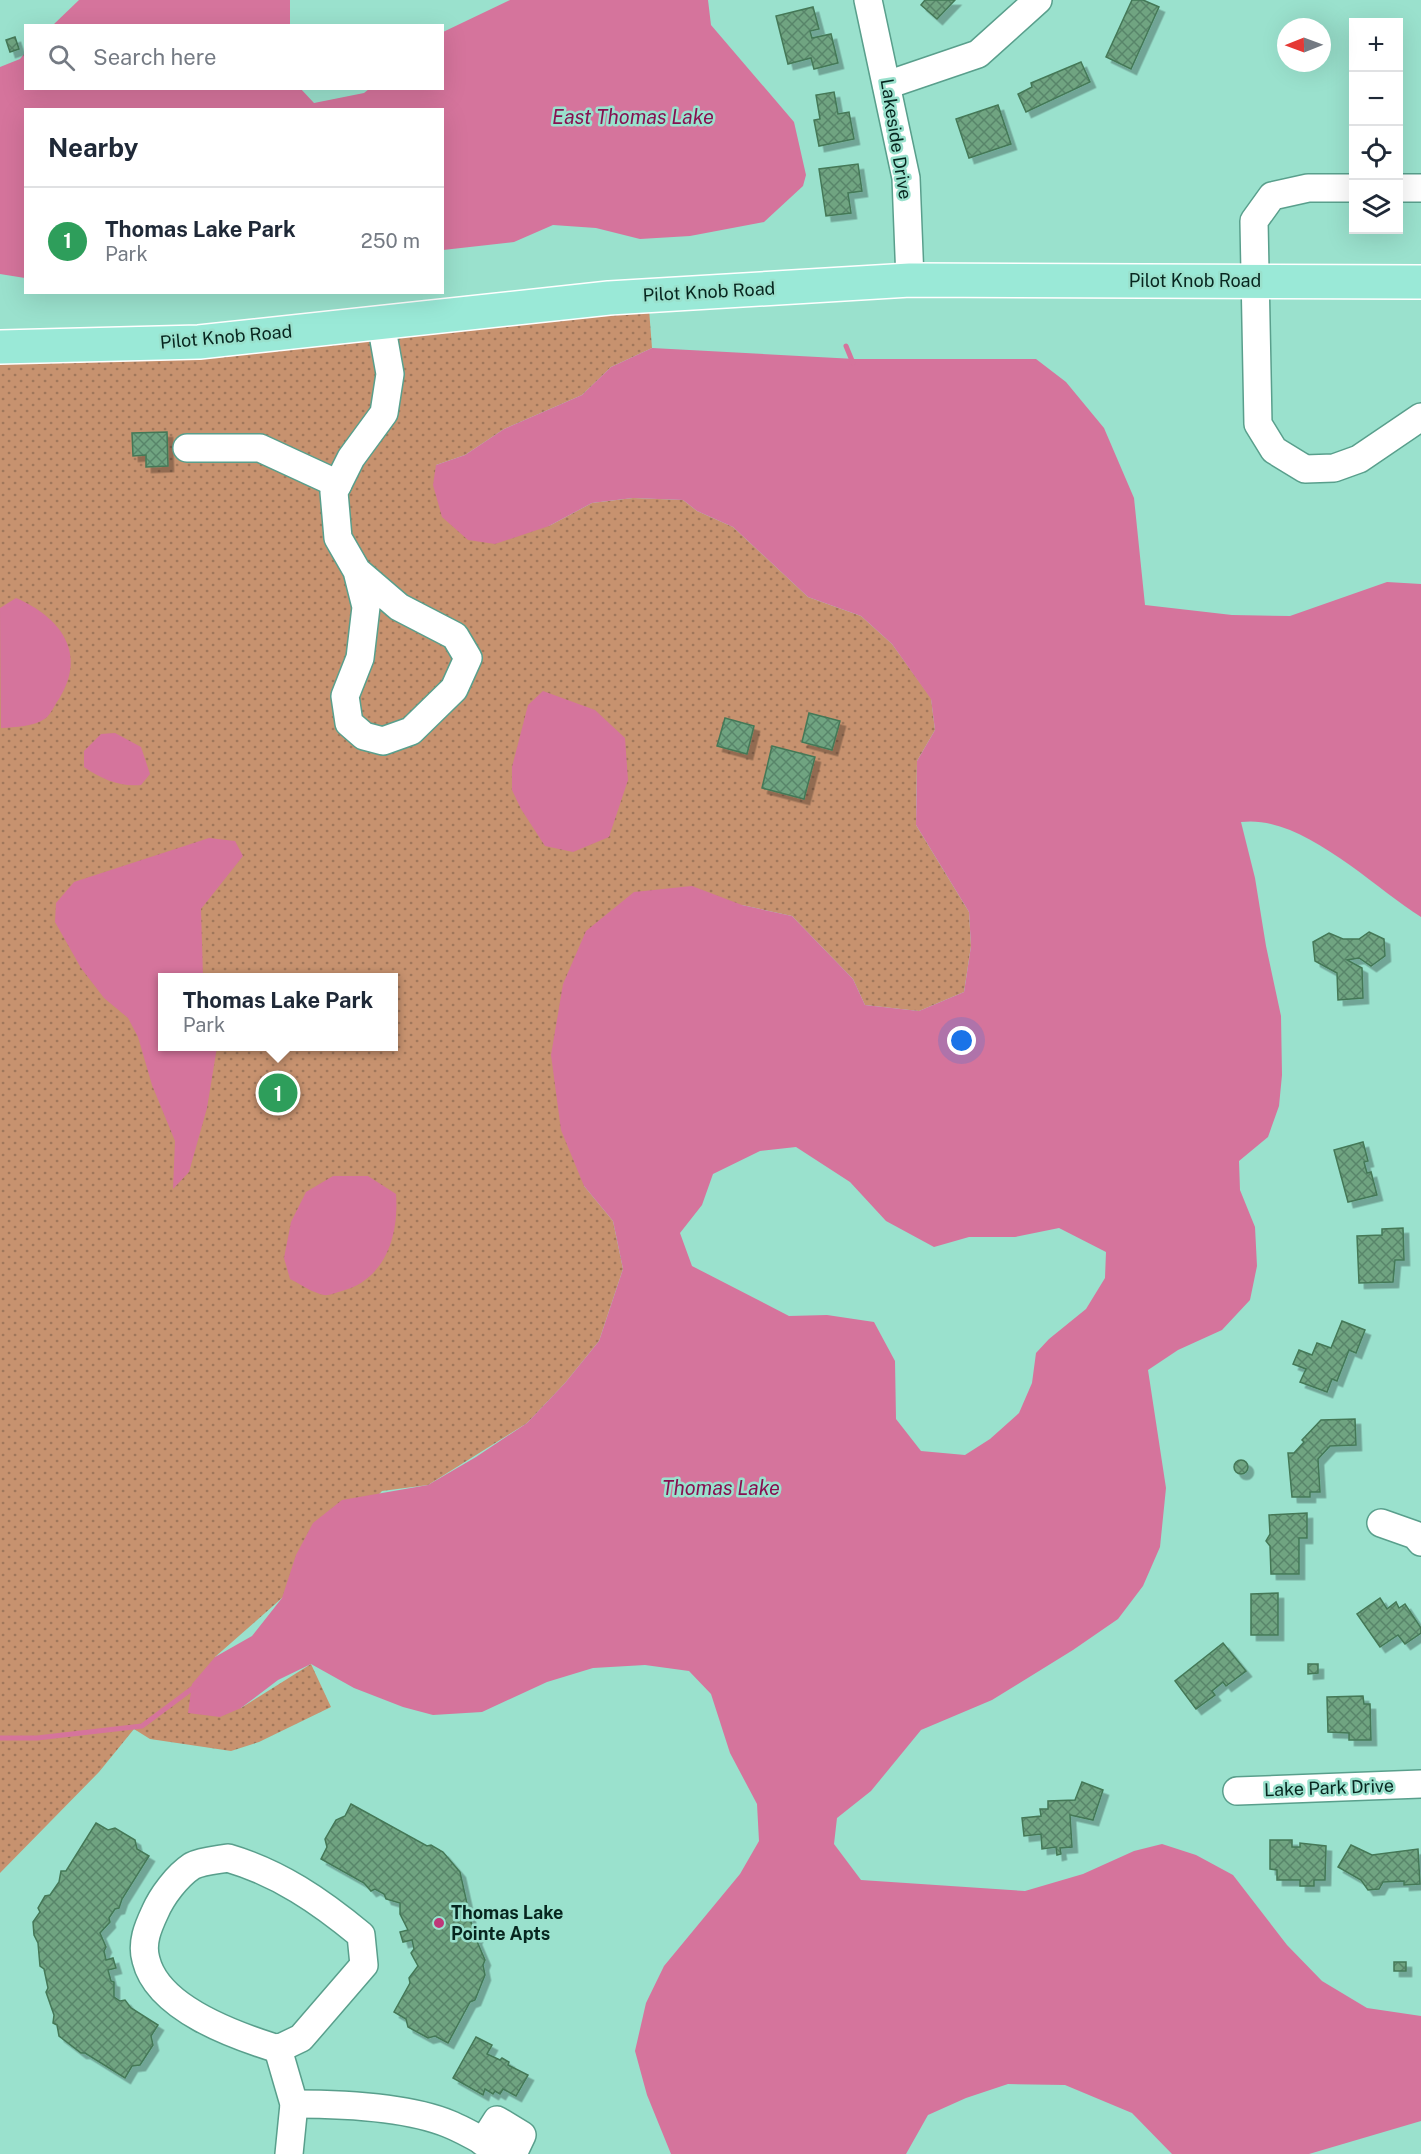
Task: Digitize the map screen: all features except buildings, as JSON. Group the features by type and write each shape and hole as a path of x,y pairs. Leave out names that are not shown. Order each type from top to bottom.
{"main road":[{"name":"Pilot Knob Road","path":"0,347 199,342 609,298 910,280 1421,282"}],"street":[{"name":"Lakeside Drive","path":"868,0 888,85 906,178 910,280"},
{"path":"888,85 978,54 1038,0"},
{"path":"1349,188 1308,188 1272,196 1254,221 1257,281 1258,424 1274,450 1305,469 1334,468 1359,459 1421,417"},
{"path":"1403,188 1421,188"},
{"path":"357,571 399,607 455,636 468,658 454,689 411,731 383,741 364,736 349,723 345,696 360,658 366,607 357,571 338,538 334,492 351,458 384,413 390,374 381,323"},
{"path":"187,448 260,448 338,484"},
{"path":"1381,1523 1415,1535 1421,1542"},
{"name":"Lake Park Drive","path":"1237,1791 1421,1784"},
{"path":"228,1858 260,1868 326,1906 361,1935 364,1965 301,2038 278,2049 233,2034 186,2009 158,1983 146,1960 145,1934 158,1905 176,1881 194,1866 228,1858"},
{"path":"278,2049 294,2104 289,2154"},
{"path":"294,2104 343,2106 415,2115 448,2123 495,2148 498,2120 522,2135 513,2154"}],"shaded area":[{"path":"648,296 652,348 611,367 582,395 504,429 465,455 436,465 549,526 592,503 633,498 683,500 697,511 733,527 808,597 861,616 892,644 931,698 935,730 917,761 916,825 969,912 971,946 964,992 919,1011 865,1005 853,979 792,916 742,905 584,1186 613,1221 623,1269 599,1341 565,1383 527,1423 428,1485 382,1491 282,1598 215,1657 241,1708 311,1664 331,1707 259,1742 231,1751 150,1739 134,1729 99,1772 0,1873 0,345"}],"water":[{"path":"79,0 290,0 290,24 54,24"},
{"name":"East Thomas Lake","path":"510,0 708,0 711,25 794,122 806,175 803,186 764,222 690,236 640,239 596,228 553,225 514,242 444,250 444,108 24,108 24,278 0,274 0,67 20,59 24,54 24,90 302,90 314,103 364,93 368,90 444,90 444,32"},
{"name":"Thomas Lake","path":"652,348 855,359 1036,359 1066,382 1104,428 1134,498 1145,605 1232,615 1290,616 1387,582 1421,584 1421,917 1311,840 1288,829 1264,823 1241,822 1255,878 1281,1016 1282,1075 1279,1106 1268,1137 1239,1161 1240,1190 1255,1227 1257,1266 1250,1300 1222,1330 1178,1350 1148,1370 1166,1488 1160,1547 1143,1586 1118,1619 1073,1650 992,1700 921,1730 871,1791 837,1818 834,1844 861,1880 1025,1891 1083,1874 1134,1851 1162,1844 1196,1855 1233,1875 1287,1945 1322,1981 1367,2008 1421,2016 1421,2121 1309,2154 1172,2154 1132,2113 1065,2085 1008,2084 966,2098 928,2115 906,2154 671,2154 647,2095 635,2051 646,2003 664,1966 740,1874 759,1841 757,1804 730,1753 711,1694 689,1671 645,1665 593,1668 547,1682 482,1712 433,1715 403,1707 354,1688 311,1664 278,1680 241,1708 220,1717 188,1713 192,1684 215,1657 252,1636 282,1598 296,1555 313,1523 342,1500 428,1485 476,1457 527,1423 565,1383 599,1341 623,1269 613,1221 584,1186 561,1130 551,1055 563,984 586,931 634,892 692,886 742,905 792,916 853,979 865,1005 919,1011 964,992 971,946 969,912 916,825 917,761 935,730 931,699 892,644 861,616 808,597 733,527 697,511 683,500 633,498 592,503 549,526 495,544 468,540 442,517 433,485 436,465 465,455 504,429 582,395 611,367","holes":["796,1147 850,1182 886,1221 934,1247 969,1237 1015,1237 1059,1228 1106,1252 1105,1278 1086,1309 1049,1339 1036,1353 1032,1383 1019,1413 990,1439 965,1455 921,1451 896,1419 895,1361 874,1322 827,1315 789,1316 692,1266 680,1233 702,1205 713,1174 760,1151"]},
{"path":"16,598 32,606 57,626 70,652 71,666 59,699 46,718 30,725 1,728 0,608"},
{"path":"543,691 595,710 625,738 628,780 609,837 573,852 545,846 521,809 512,790 512,767 528,705"},
{"path":"115,733 141,747 150,774 141,785 125,785 111,781 84,767 84,751 101,734"},
{"path":"209,838 235,841 243,856 201,909 203,973 158,973 158,1051 216,1051 207,1108 189,1172 173,1189 175,1141 152,1085 138,1037 128,1018 104,998 81,968 55,922 56,903 74,882"},
{"path":"333,1176 368,1176 396,1194 396,1209 392,1240 379,1266 357,1285 326,1295 290,1279 284,1258 291,1222 306,1192"}],"waterway":[{"path":"846,346 853,363"},
{"path":"0,1738 37,1738 142,1726 197,1685"}],"place":[{"name":"Thomas Lake Park","path":"278,1093"},
{"name":"Thomas Lake Pointe Apts","path":"439,1923"}]}
